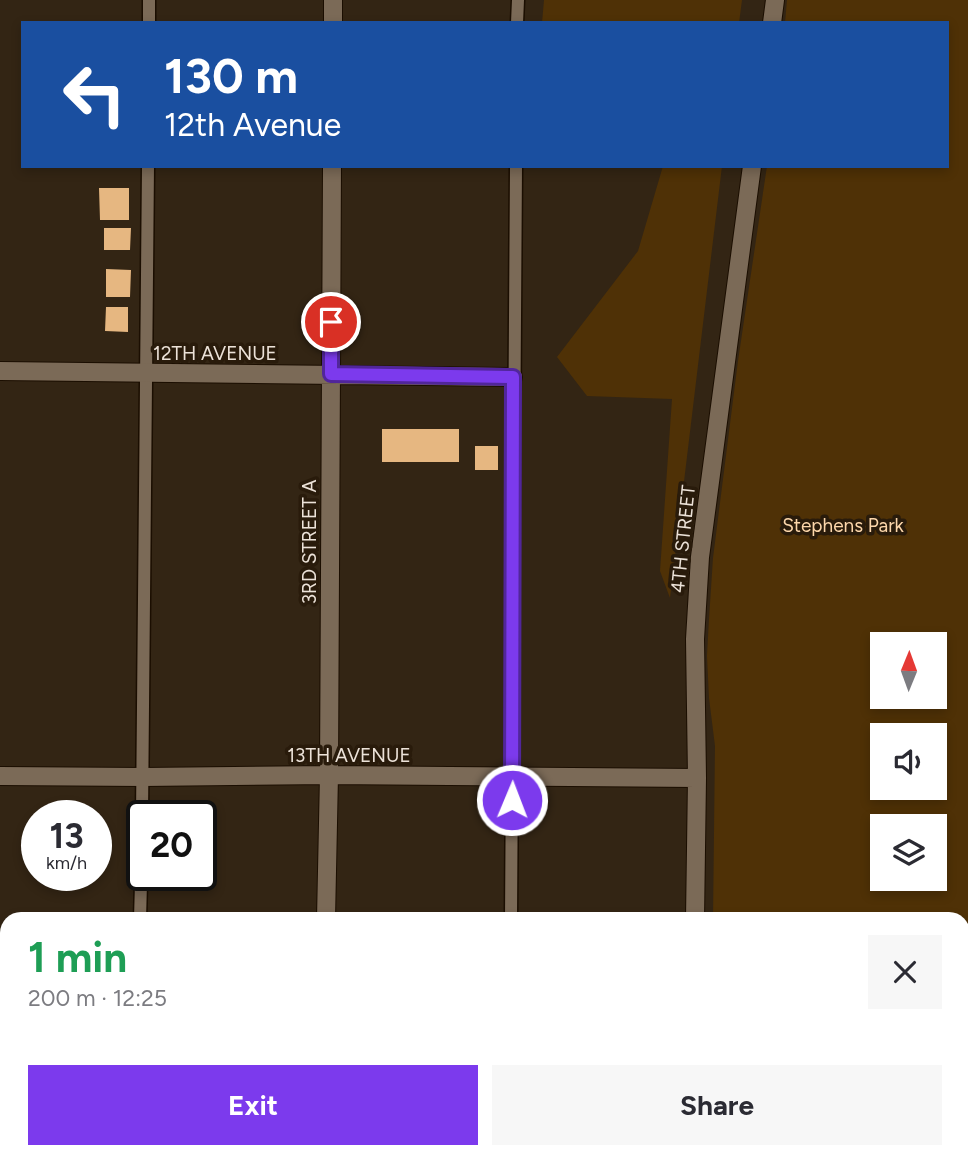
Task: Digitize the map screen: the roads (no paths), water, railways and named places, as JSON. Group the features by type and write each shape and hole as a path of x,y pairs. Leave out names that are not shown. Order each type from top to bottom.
{"street":[{"path":"333,0 333,21"},
{"path":"772,21 775,0"},
{"name":"3RD STREET A","path":"327,912 332,168"},
{"name":"4TH STREET","path":"695,912 698,778 695,639 701,557 752,168"},
{"name":"12TH AVENUE","path":"0,371 513,377"},
{"name":"13TH AVENUE","path":"0,776 698,778"}],"lane":[{"path":"149,0 149,21"},
{"path":"517,21 518,0"},
{"path":"142,800 148,168"},
{"path":"510,912 516,168"},
{"path":"141,891 141,912"}],"park label":[{"name":"Stephens Park","path":"843,525"}]}
